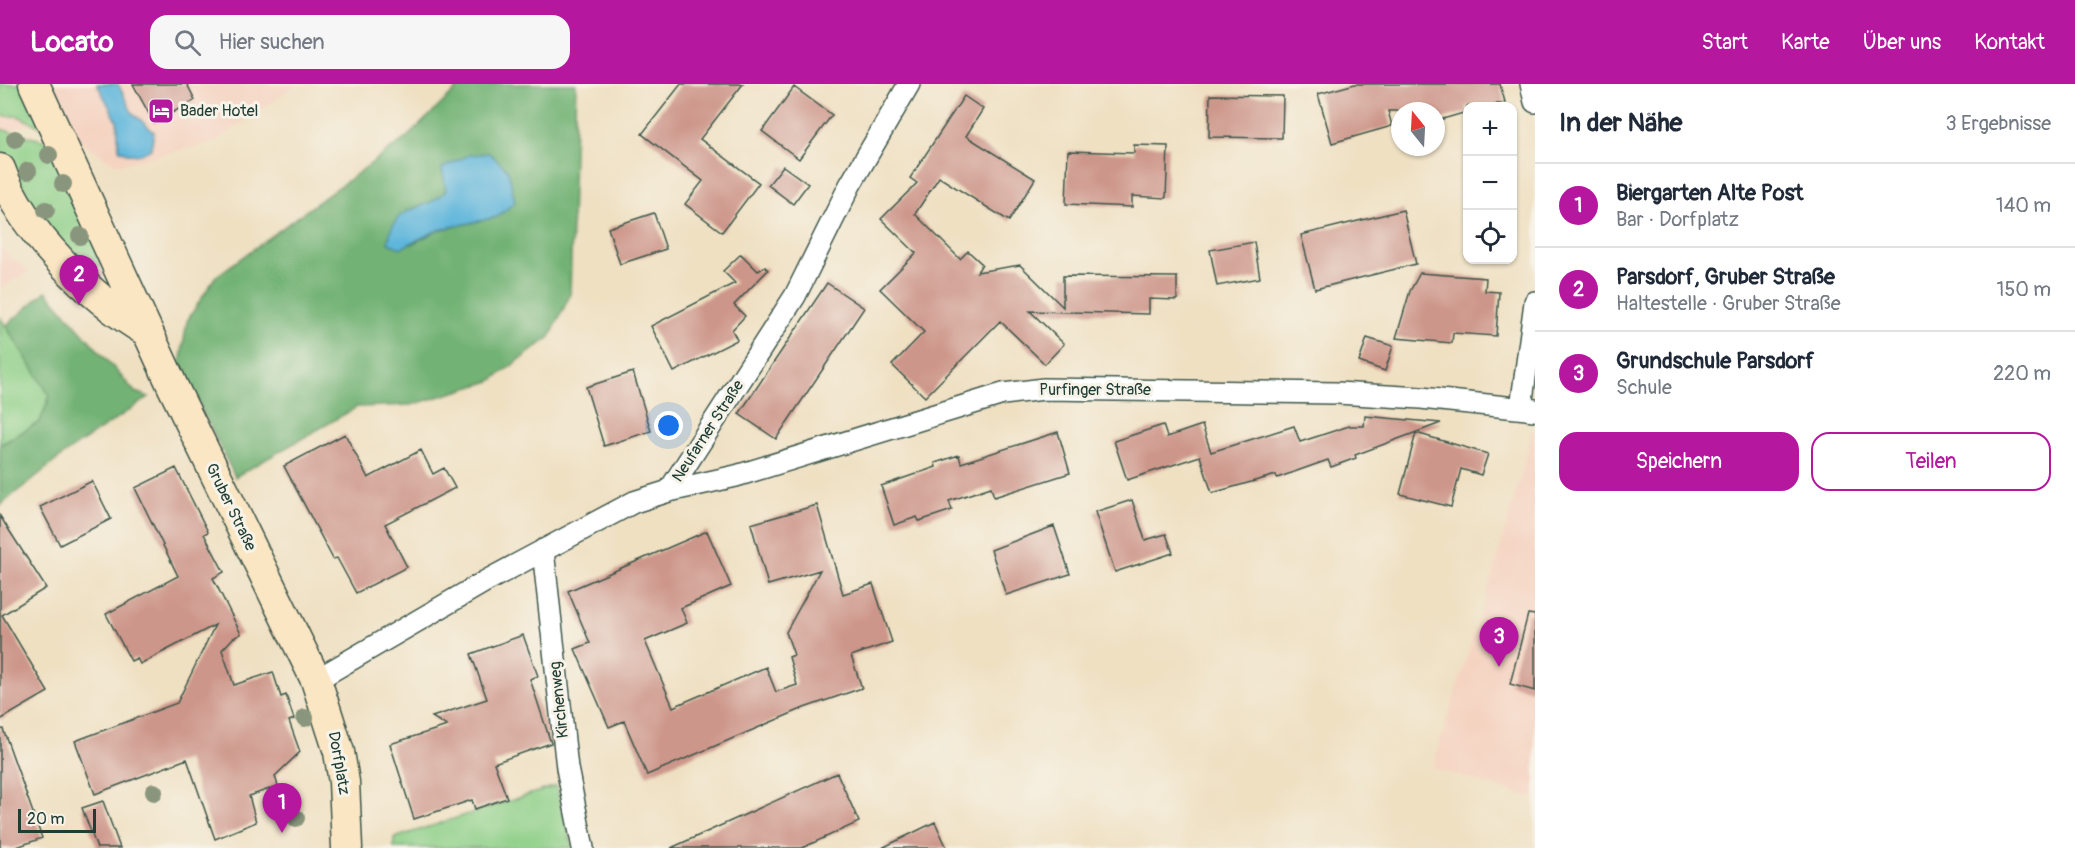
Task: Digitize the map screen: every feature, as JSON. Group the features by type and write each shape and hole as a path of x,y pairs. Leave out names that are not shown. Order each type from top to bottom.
{"street":[{"name":"Gruber Straße","path":"34,84 148,332 316,681"},
{"name":"Neufarner Straße","path":"316,681 543,550 634,502 669,491 795,296 850,184 909,84"},
{"path":"1531,84 1535,102"},
{"path":"0,169 22,212 88,289 120,316 148,332"},
{"path":"1528,409 1535,302"},
{"name":"Purfinger Straße","path":"669,491 736,476 1004,394 1044,389 1337,393 1528,409"},
{"name":"Kirchenweg","path":"543,550 567,768 583,848"},
{"name":"Dorfplatz","path":"316,681 339,752 345,792 347,848"}],"shaded area":[{"path":"0,84 297,84 215,142 117,165 44,119 0,134"},
{"path":"0,247 29,272 0,288"},
{"path":"1533,431 1535,431 1535,798 1432,768 1495,566"}],"green space":[{"path":"0,84 23,84 47,130 18,116 0,116"},
{"path":"462,84 576,84 570,295 550,337 491,381 411,405 357,407 235,477 180,365 187,321 215,277 406,138","holes":["446,191 497,217 438,230 412,244 406,211 436,201"]},
{"path":"0,129 53,143 109,258 90,271 45,226 3,165 0,154"},
{"path":"46,291 135,392 149,397 67,452 0,505 0,445 40,422 50,396 6,326"},
{"path":"0,317 50,395 40,422 0,445"},
{"path":"556,786 573,848 394,848 394,838"}],"water":[{"path":"97,84 118,84 132,112 154,132 151,149 135,155 119,149 117,121"},
{"path":"489,153 508,170 515,202 497,217 438,230 401,248 388,243 391,229 402,214 437,199 446,191 442,168 469,155"}],"building":[{"name":"Bader Hotel","path":"133,84 187,84 195,100 154,123"},
{"path":"681,84 743,84 700,139 759,183 722,232 685,204 703,181 642,134"},
{"path":"1355,84 1500,84 1505,102 1463,102 1463,113 1445,118 1445,102 1391,102 1391,111 1388,111 1391,126 1332,143 1318,94"},
{"path":"794,87 832,115 799,159 762,131"},
{"path":"1210,95 1283,96 1282,138 1209,137"},
{"path":"964,96 983,109 966,136 1035,179 1009,221 939,177 915,214 960,259 968,251 982,264 977,272 1020,265 1063,307 1063,276 1177,277 1177,300 1149,299 1149,314 1030,311 1064,344 1045,364 1000,321 925,397 892,365 924,332 880,289 916,253 881,219 917,183 910,178"},
{"path":"1134,145 1168,146 1166,198 1132,196 1132,207 1066,204 1068,151 1134,153"},
{"path":"783,166 808,184 793,204 768,185"},
{"path":"1403,210 1416,264 1315,289 1301,235"},
{"path":"654,213 666,249 620,264 608,228"},
{"path":"1254,242 1260,278 1217,286 1210,250"},
{"path":"741,254 758,271 765,267 768,270 734,305 745,316 732,330 737,340 674,372 651,326 735,283 723,271"},
{"path":"1420,273 1486,278 1485,291 1499,292 1496,336 1453,333 1452,343 1396,338 1410,291"},
{"path":"827,283 864,308 776,439 739,414"},
{"path":"1367,338 1393,346 1385,371 1359,362"},
{"path":"633,372 651,431 604,446 586,387"},
{"path":"1365,416 1441,423 1355,455 1356,458 1331,467 1328,460 1277,478 1276,475 1212,493 1200,456 1127,480 1114,441 1163,425 1167,437 1202,425 1211,452 1294,426 1300,442 1349,426 1364,426"},
{"path":"1058,432 1070,473 994,497 991,487 949,501 952,510 919,521 917,517 894,525 881,486 936,467 935,463 959,455 961,463"},
{"path":"1416,433 1488,454 1481,475 1461,469 1451,507 1400,494"},
{"path":"345,434 368,478 421,450 433,474 444,468 455,488 385,524 407,567 356,593 337,558 333,559 284,466"},
{"path":"176,468 208,532 204,534 224,572 213,578 241,634 233,638 222,650 234,685 273,672 281,697 286,695 294,719 289,721 300,752 275,776 278,786 249,796 256,822 215,839 187,759 95,794 75,741 177,703 215,625 140,664 137,658 131,661 106,614 178,576 135,488"},
{"path":"92,481 111,519 60,545 40,507"},
{"path":"1132,500 1145,540 1166,534 1173,553 1115,572 1095,512"},
{"path":"817,505 843,594 873,584 892,642 851,656 862,688 804,708 647,775 624,721 609,727 575,649 590,643 568,591 707,531 731,586 681,608 687,623 645,641 673,707 766,667 776,692 797,685 789,657 794,655 786,632 820,570 768,585 751,524"},
{"path":"0,516 46,588 2,615 48,692 0,720"},
{"path":"1054,526 1070,574 1006,595 991,550"},
{"path":"1528,614 1535,615 1535,691 1510,684"},
{"path":"523,635 538,676 530,679 551,743 494,763 507,798 475,809 472,800 414,819 390,744 447,726 432,717 487,699 471,654"},
{"path":"0,729 3,729 42,838 14,848 0,848"},
{"path":"837,773 859,822 802,848 671,848"},
{"path":"103,801 120,848 97,848 82,808"},
{"path":"935,822 947,848 882,848"}],"place":[{"name":"Bader Hotel","path":"161,111"},
{"name":"Parsdorf, Gruber Straße","path":"79,305"},
{"name":"Grundschule Parsdorf","path":"1499,667"},
{"name":"Biergarten Alte Post","path":"282,833"}]}
